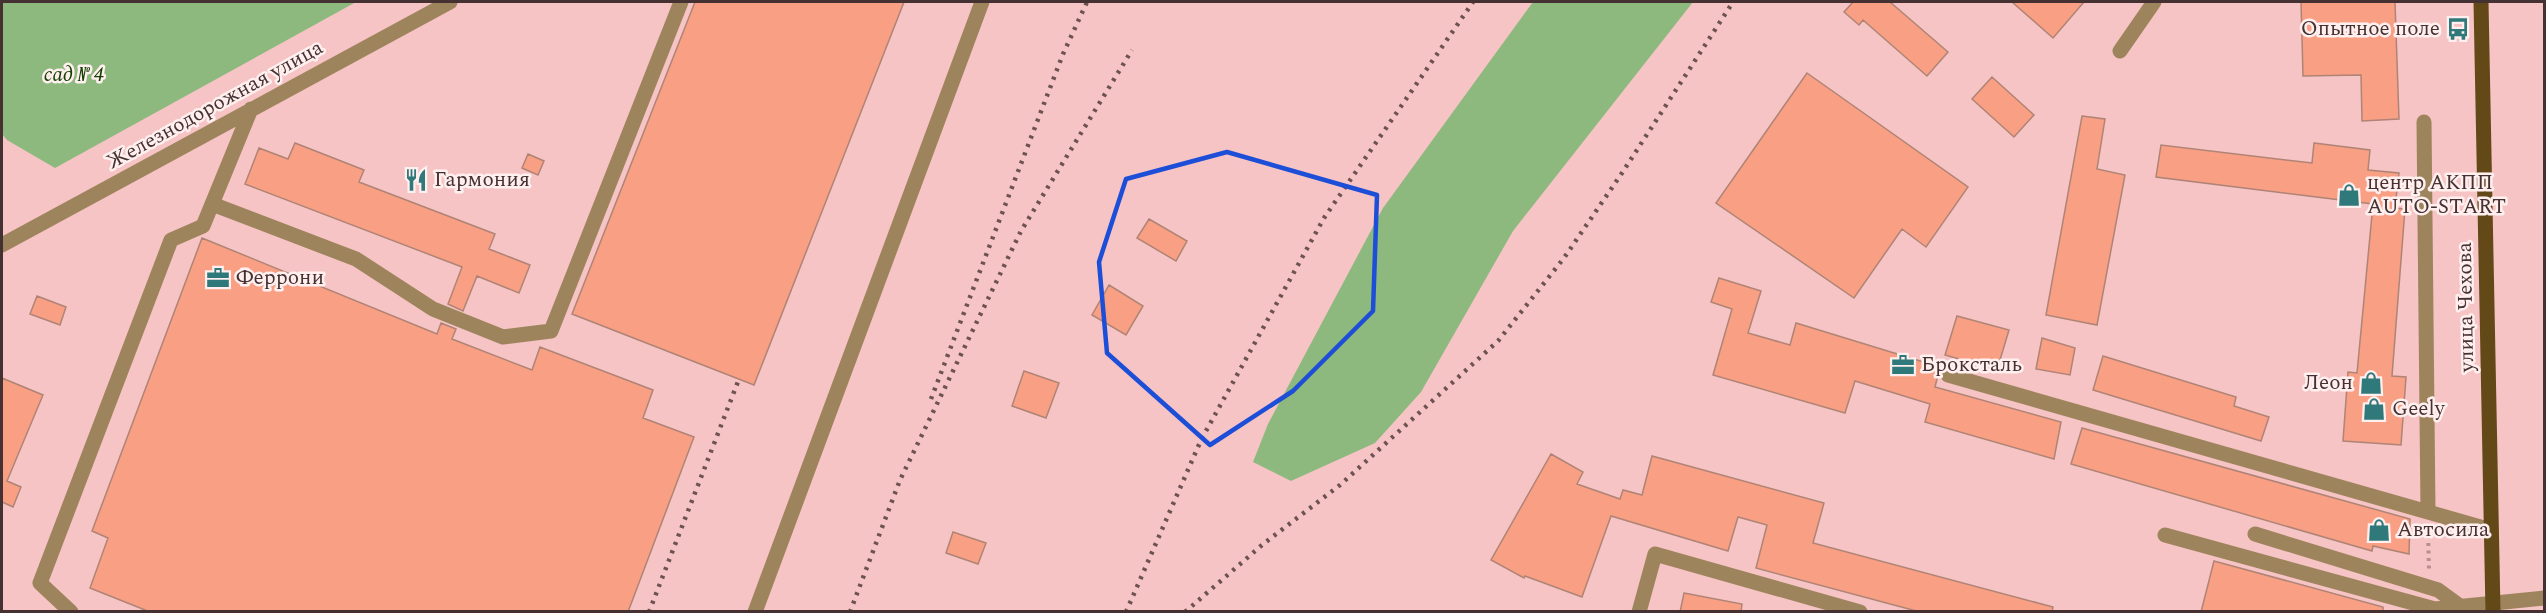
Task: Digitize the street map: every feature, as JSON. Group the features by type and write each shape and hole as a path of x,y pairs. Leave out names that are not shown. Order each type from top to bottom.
{"main road":[{"name":"улица Чехова","path":"2482,2 2493,607"}],"street":[{"name":"Железнодорожная улица","path":"2,245 450,2"},
{"path":"212,204 356,259 433,309 503,337 551,331 681,2"},
{"path":"754,612 982,2"},
{"path":"2121,51 2154,2"},
{"path":"71,612 40,583 171,240 203,226 251,109"},
{"path":"2424,122 2428,512"},
{"path":"1948,375 2492,530"},
{"path":"2255,534 2438,590 2460,606"},
{"path":"2165,535 2435,609 2460,606 2493,607 2544,598"},
{"path":"1639,612 1655,554 1860,612"}],"path":[{"path":"2428,512 2430,588"}],"highlighted area":[{"path":"1227,152 1377,195 1373,311 1293,391 1210,445 1107,353 1099,262 1126,179"}],"green space":[{"name":"сад № 4","path":"2,2 356,2 55,168 7,140 2,134"},
{"path":"1533,2 1693,2 1513,231 1421,392 1375,443 1291,481 1253,462 1268,424 1383,208"}],"building":[{"path":"695,2 904,2 754,385 572,314"},
{"path":"1853,2 1890,2 1948,52 1927,76 1863,20 1859,25 1844,12"},
{"path":"2012,2 2084,2 2053,38"},
{"path":"2301,2 2395,2 2399,119 2362,121 2361,75 2303,76"},
{"path":"1807,73 1968,187 1926,247 1902,229 1854,298 1716,203"},
{"path":"1992,77 2034,115 2014,137 1972,99"},
{"path":"2082,116 2105,119 2097,169 2125,175 2097,325 2046,315"},
{"path":"295,143 364,170 359,182 495,234 489,249 530,265 519,293 477,276 463,311 448,304 462,267 245,184 259,148 288,159"},
{"path":"2314,143 2370,150 2368,170 2399,173 2395,208 2405,209 2392,376 2406,377 2401,445 2343,441 2348,372 2357,373 2373,204 2156,177 2161,145 2312,163"},
{"path":"528,154 544,161 538,175 522,168"},
{"path":"1149,219 1187,241 1176,261 1137,238"},
{"path":"202,238 437,334 441,323 456,329 452,339 532,370 540,347 653,390 643,418 694,437 628,612 150,612 90,588 108,538 92,531"},
{"path":"1719,278 1761,291 1748,333 1790,345 1796,323 1940,367 1935,387 2061,422 2054,459 1925,422 1930,404 1855,381 1845,413 1713,375 1732,309 1711,302"},
{"path":"1109,285 1143,306 1126,335 1092,315"},
{"path":"37,296 66,307 60,325 30,314"},
{"path":"1957,316 2009,330 1997,370 1945,355"},
{"path":"2042,338 2075,348 2070,375 2036,369"},
{"path":"2103,356 2236,397 2234,406 2269,417 2261,441 2093,390"},
{"path":"1024,371 1059,383 1046,418 1012,406"},
{"path":"2,378 43,395 7,481 21,487 13,507 2,502"},
{"path":"2082,428 2410,519 2409,554 2373,546 2372,551 2071,464"},
{"path":"1551,454 1583,472 1577,484 1620,499 1623,490 1642,495 1652,456 1824,503 1813,543 2053,607 2052,612 1920,612 1756,568 1767,525 1738,517 1728,551 1611,516 1582,597 1525,576 1524,578 1491,560"},
{"path":"953,532 986,543 978,564 946,553"},
{"path":"2214,561 2383,607 2383,612 2201,612"},
{"path":"1684,593 1742,604 1741,612 1680,612"}],"railway":[{"path":"931,399 1063,54 1087,2"},
{"path":"1126,612 1201,440 1324,218 1473,2"},
{"path":"1185,612 1262,545 1340,485 1498,341 1564,258 1733,2"},
{"path":"850,612 900,480 1021,231 1132,50"},
{"path":"649,612 739,379"}],"place":[{"name":"Опытное поле","path":"2458,29"},
{"name":"Гармония","path":"416,180"},
{"name":"центр АКПП AUTO-START","path":"2349,195"},
{"name":"Феррони","path":"218,278"},
{"name":"Броксталь","path":"1903,365"},
{"name":"Леон","path":"2371,383"},
{"name":"Geely","path":"2374,409"},
{"name":"Автосила","path":"2379,530"}]}
